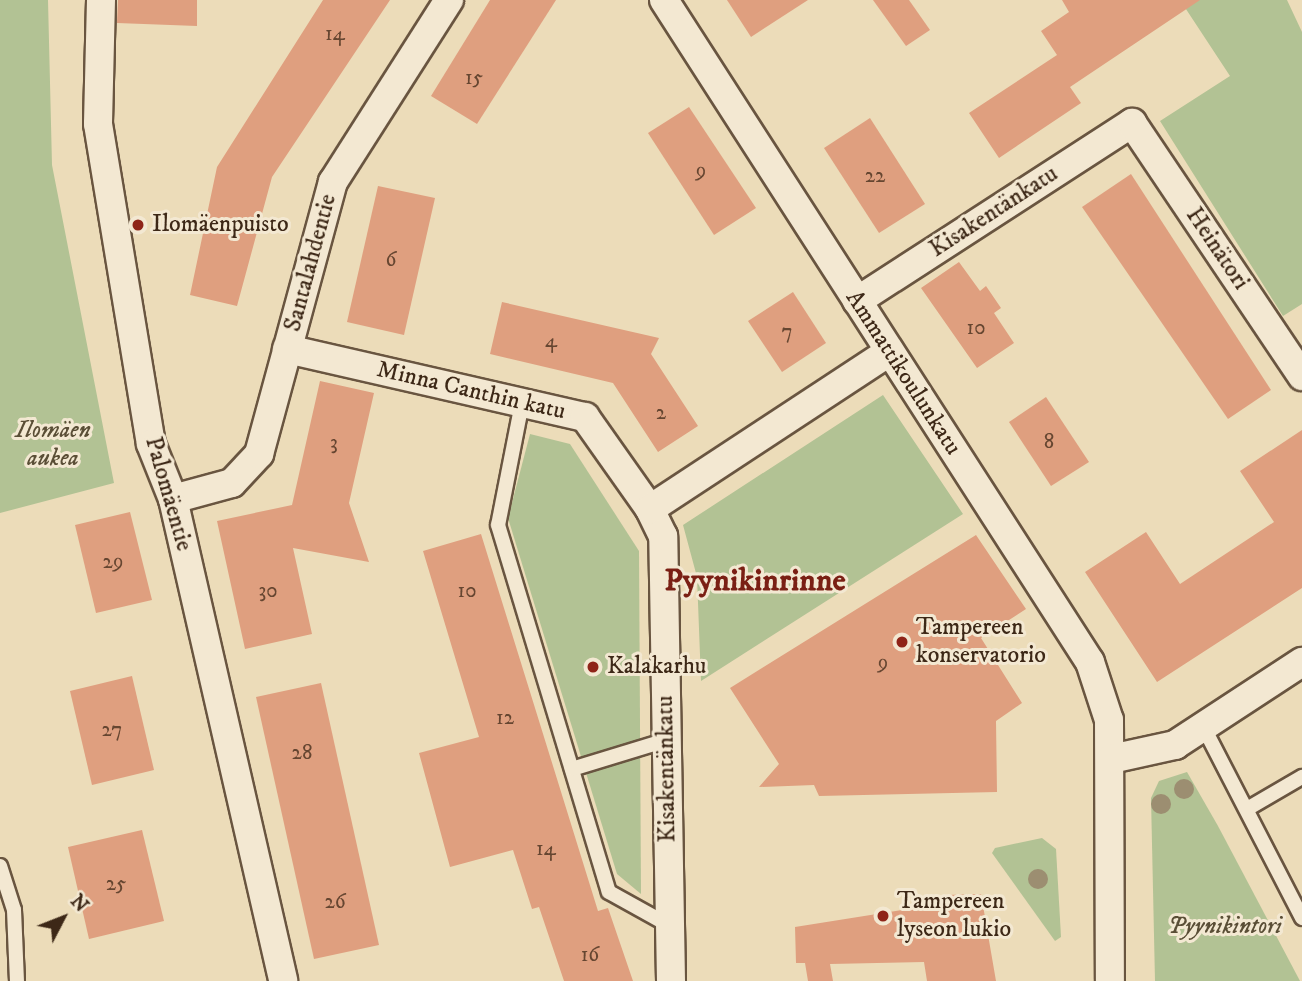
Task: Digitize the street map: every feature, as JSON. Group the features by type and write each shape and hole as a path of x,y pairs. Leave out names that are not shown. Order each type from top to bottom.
{"street":[{"name":"Palomäentie","path":"101,0 98,124 151,444 173,499 283,981"},
{"name":"Santalahdentie","path":"173,499 232,483 249,470 259,454 332,183 449,0"},
{"name":"Ammattikoulunkatu","path":"664,0 1090,662 1109,720 1110,981"},
{"name":"Kisakentänkatu","path":"856,301 1132,123"},
{"name":"Heinätori","path":"1132,123 1298,362"},
{"name":"Minna Canthin katu","path":"287,349 585,417 650,509"},
{"path":"650,509 889,352"},
{"name":"Kisakentänkatu","path":"650,509 663,536 671,981"},
{"path":"1111,759 1175,745 1205,728 1302,662"}],"lane":[{"path":"522,403 498,525 609,892 670,926"},
{"path":"1205,728 1302,918"},
{"path":"572,769 667,740"},
{"path":"1247,809 1302,777"},
{"path":"0,866 14,910 17,981"}],"green space":[{"name":"Ilomäen aukea","path":"0,0 48,0 52,165 114,483 0,513"},
{"path":"1180,0 1287,0 1302,32 1302,304 1283,316 1160,121 1230,76"},
{"path":"883,395 963,514 701,681 697,577 683,525"},
{"path":"530,434 570,444 639,551 641,894 617,874 508,518"},
{"name":"Pyynikintori","path":"1187,772 1300,981 1155,981 1151,798 1159,781"},
{"path":"1042,838 1056,849 1061,937 1055,941 992,853 995,848"}],"building":[{"path":"118,0 197,0 197,26 117,23"},
{"path":"323,0 390,0 272,177 237,306 190,295 217,167"},
{"path":"490,0 556,0 477,124 431,96"},
{"path":"727,0 808,0 751,37"},
{"path":"873,0 909,0 930,30 906,46"},
{"path":"1062,0 1200,0 1070,87 1081,103 999,158 969,113 1057,55 1041,31 1069,12"},
{"path":"689,107 756,208 714,235 648,133"},
{"path":"870,118 925,204 879,233 824,148"},
{"path":"1131,174 1271,390 1228,419 1082,207"},
{"path":"378,186 435,198 404,335 347,322"},
{"path":"959,262 980,291 986,286 1001,308 994,313 1014,343 977,368 921,288"},
{"path":"793,292 826,343 782,372 748,321"},
{"path":"502,302 659,338 651,354 698,426 658,452 613,383 490,354"},
{"path":"320,381 374,393 349,503 369,562 293,548 312,634 245,649 217,521 292,505"},
{"path":"1046,397 1089,462 1051,486 1009,422"},
{"path":"1302,430 1302,588 1157,682 1085,572 1146,532 1180,584 1274,522 1240,471"},
{"path":"130,512 152,600 96,613 75,525"},
{"path":"481,534 598,911 608,908 633,981 564,981 539,907 532,909 513,850 450,867 419,753 479,737 423,551"},
{"path":"976,535 1026,609 981,638 1022,703 996,721 997,792 819,796 814,785 759,787 779,764 730,688"},
{"path":"132,676 154,770 92,785 70,691"},
{"path":"321,683 379,945 314,959 256,697"},
{"path":"142,830 164,921 89,939 68,847"},
{"path":"981,894 996,981 927,981 924,962 830,964 833,981 808,981 805,963 796,963 795,927 946,903 945,895"}],"place":[{"name":"Ilomäenpuisto","path":"138,225"},
{"name":"Tampereen konservatorio","path":"902,642"},
{"name":"Kalakarhu","path":"593,667"},
{"name":"Tampereen lyseon lukio","path":"883,916"}],"district":[{"name":"Pyynikinrinne","path":"755,581"}]}
